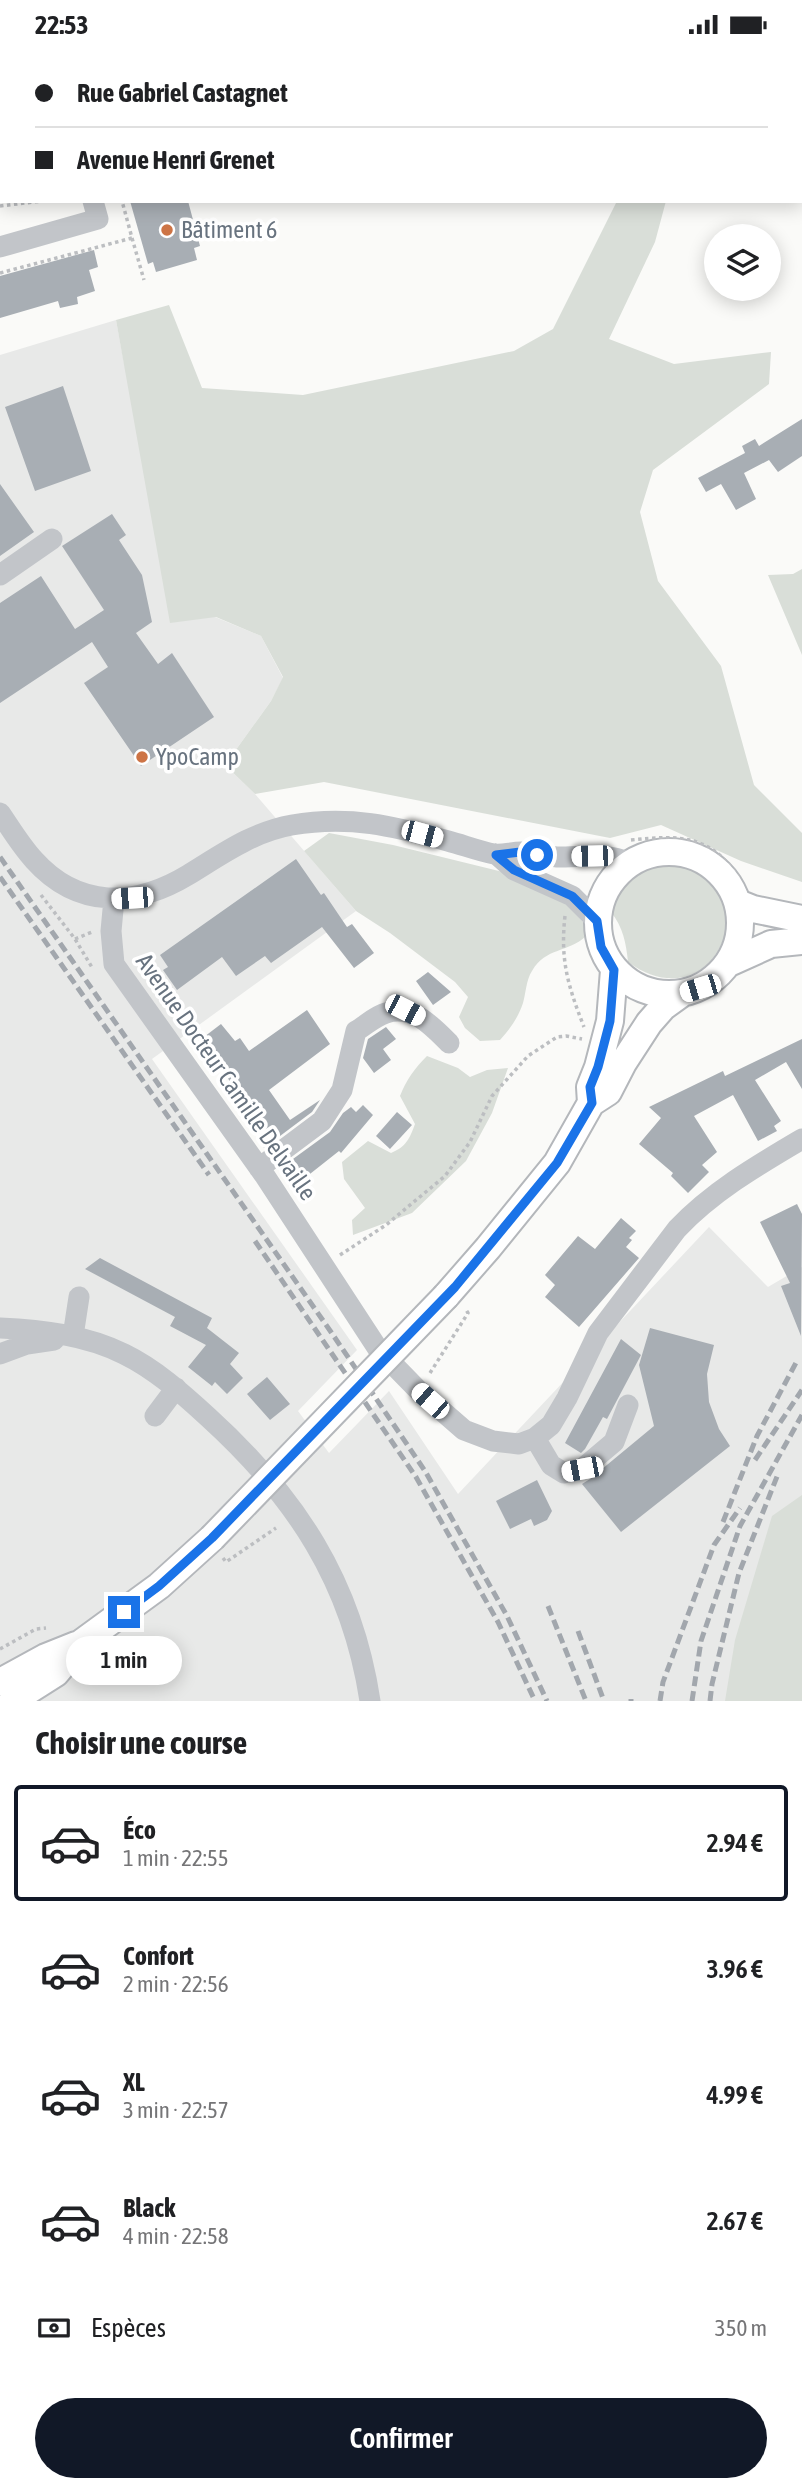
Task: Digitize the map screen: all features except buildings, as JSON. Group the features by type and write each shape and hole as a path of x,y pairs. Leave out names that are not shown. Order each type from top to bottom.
{"main road":[{"path":"681,994 656,994 633,986 614,970 601,947 597,921 600,904 627,852 672,852 694,856 713,867 753,909 802,919"},
{"path":"729,963 737,944 742,895"},
{"path":"12,1701 56,1672 81,1643 217,1547 446,1296 557,1163 592,1103 608,1092 649,1023 663,1007 681,994 708,983 729,963 771,944 802,941"},
{"path":"592,1103 590,1087 610,1021 614,970"},
{"path":"0,1682 46,1657 81,1643"}],"street":[{"path":"0,247 98,219 94,203"},
{"path":"0,575 52,539"},
{"path":"0,813 34,861 57,881 78,892 114,899 132,898 154,892 187,876 246,840 289,825 311,822 368,822 496,855 520,852 555,857 627,852"},
{"path":"496,855 514,870 572,896 597,921"},
{"name":"Avenue Docteur Camille Delvaille","path":"114,899 111,931 114,964 259,1168 366,1331 395,1369 464,1430 493,1441 519,1444 535,1438"},
{"path":"259,1168 322,1121 342,1090 356,1031 384,1013 405,1010 427,1022 449,1043"},
{"path":"628,1405 614,1442 582,1469 564,1473 551,1465 535,1438 551,1425 598,1333 677,1229 690,1215 728,1185 802,1139"},
{"path":"73,1336 79,1297"},
{"path":"0,1328 73,1336 124,1354 176,1388 246,1451 306,1526 334,1579 348,1616 366,1677 370,1701"},
{"path":"0,1354 27,1344 73,1336"},
{"path":"155,1416 176,1388"}],"path":[{"path":"0,206 26,203"},
{"path":"132,237 144,279"},
{"path":"0,273 74,253"},
{"path":"627,852 674,837 697,842 717,853 732,867 742,895"},
{"path":"33,885 75,939 94,970"},
{"path":"567,910 564,932 566,977 572,999 587,1033"},
{"path":"324,1265 386,1225 444,1176 470,1142 492,1097 514,1069 537,1048 556,1037 566,1036 590,1042"},
{"path":"436,1366 468,1313"},
{"path":"217,1547 226,1562 276,1528"},
{"path":"0,1649 36,1629 46,1629"}],"shaded area":[{"path":"616,203 665,203 655,242 609,339 674,364 771,352 769,384 653,470 640,512 658,581 721,666 754,785 802,833 802,882 741,861 661,825 610,838 324,782 255,794 225,765 271,701 283,677 261,636 216,617 170,623 116,320 169,305 202,388 303,395 514,351 553,329"},
{"path":"116,320 124,363 215,617 261,636 283,678 271,701 225,765 255,794 356,911 152,1059 357,1350 298,1411 329,1453 389,1391 458,1494 709,1227 768,1287 802,1267 802,1552 757,1701 0,1701 0,355"},
{"path":"802,569 802,655 768,575 793,574"},
{"path":"329,833 393,845 503,872 562,898 585,924 586,936 538,963 530,975 521,1008 510,1027 500,1040 480,1041 465,1028 459,1017 468,997 455,982 356,911 304,851"},
{"path":"667,863 701,874 720,894 726,918 722,943 708,963 687,976 660,977 628,962 623,936 611,912 620,891 631,877 655,865"},
{"path":"427,1056 458,1068 470,1077 487,1070 508,1068 492,1113 466,1161 412,1213 353,1235 352,1220 365,1208 344,1179 342,1162 368,1141 391,1153 407,1141 415,1124 400,1096 411,1075"},
{"path":"802,1495 802,1701 725,1701 735,1640 772,1516"}],"railway":[{"path":"0,857 425,1471 507,1616 547,1701"},
{"path":"0,877 209,1175"},
{"path":"255,1241 416,1477 498,1622 535,1701"},
{"path":"723,1522 757,1436 798,1359"},
{"path":"755,1460 802,1390"},
{"path":"692,1701 701,1641 740,1526 802,1415"},
{"path":"710,1701 739,1573 778,1474"},
{"path":"660,1701 663,1682 714,1545 740,1508"},
{"path":"548,1606 586,1701"},
{"path":"578,1631 604,1701"}],"place":[{"name":"Bâtiment 6","path":"167,230"},
{"name":"YpoCamp","path":"142,757"}],"route":[{"path":"124,1612 159,1586 212,1538 455,1287 557,1163 592,1103 590,1087 610,1021 614,970 601,947 597,921 580,903 572,896 538,879 514,870 496,855 520,852 537,855"}]}
